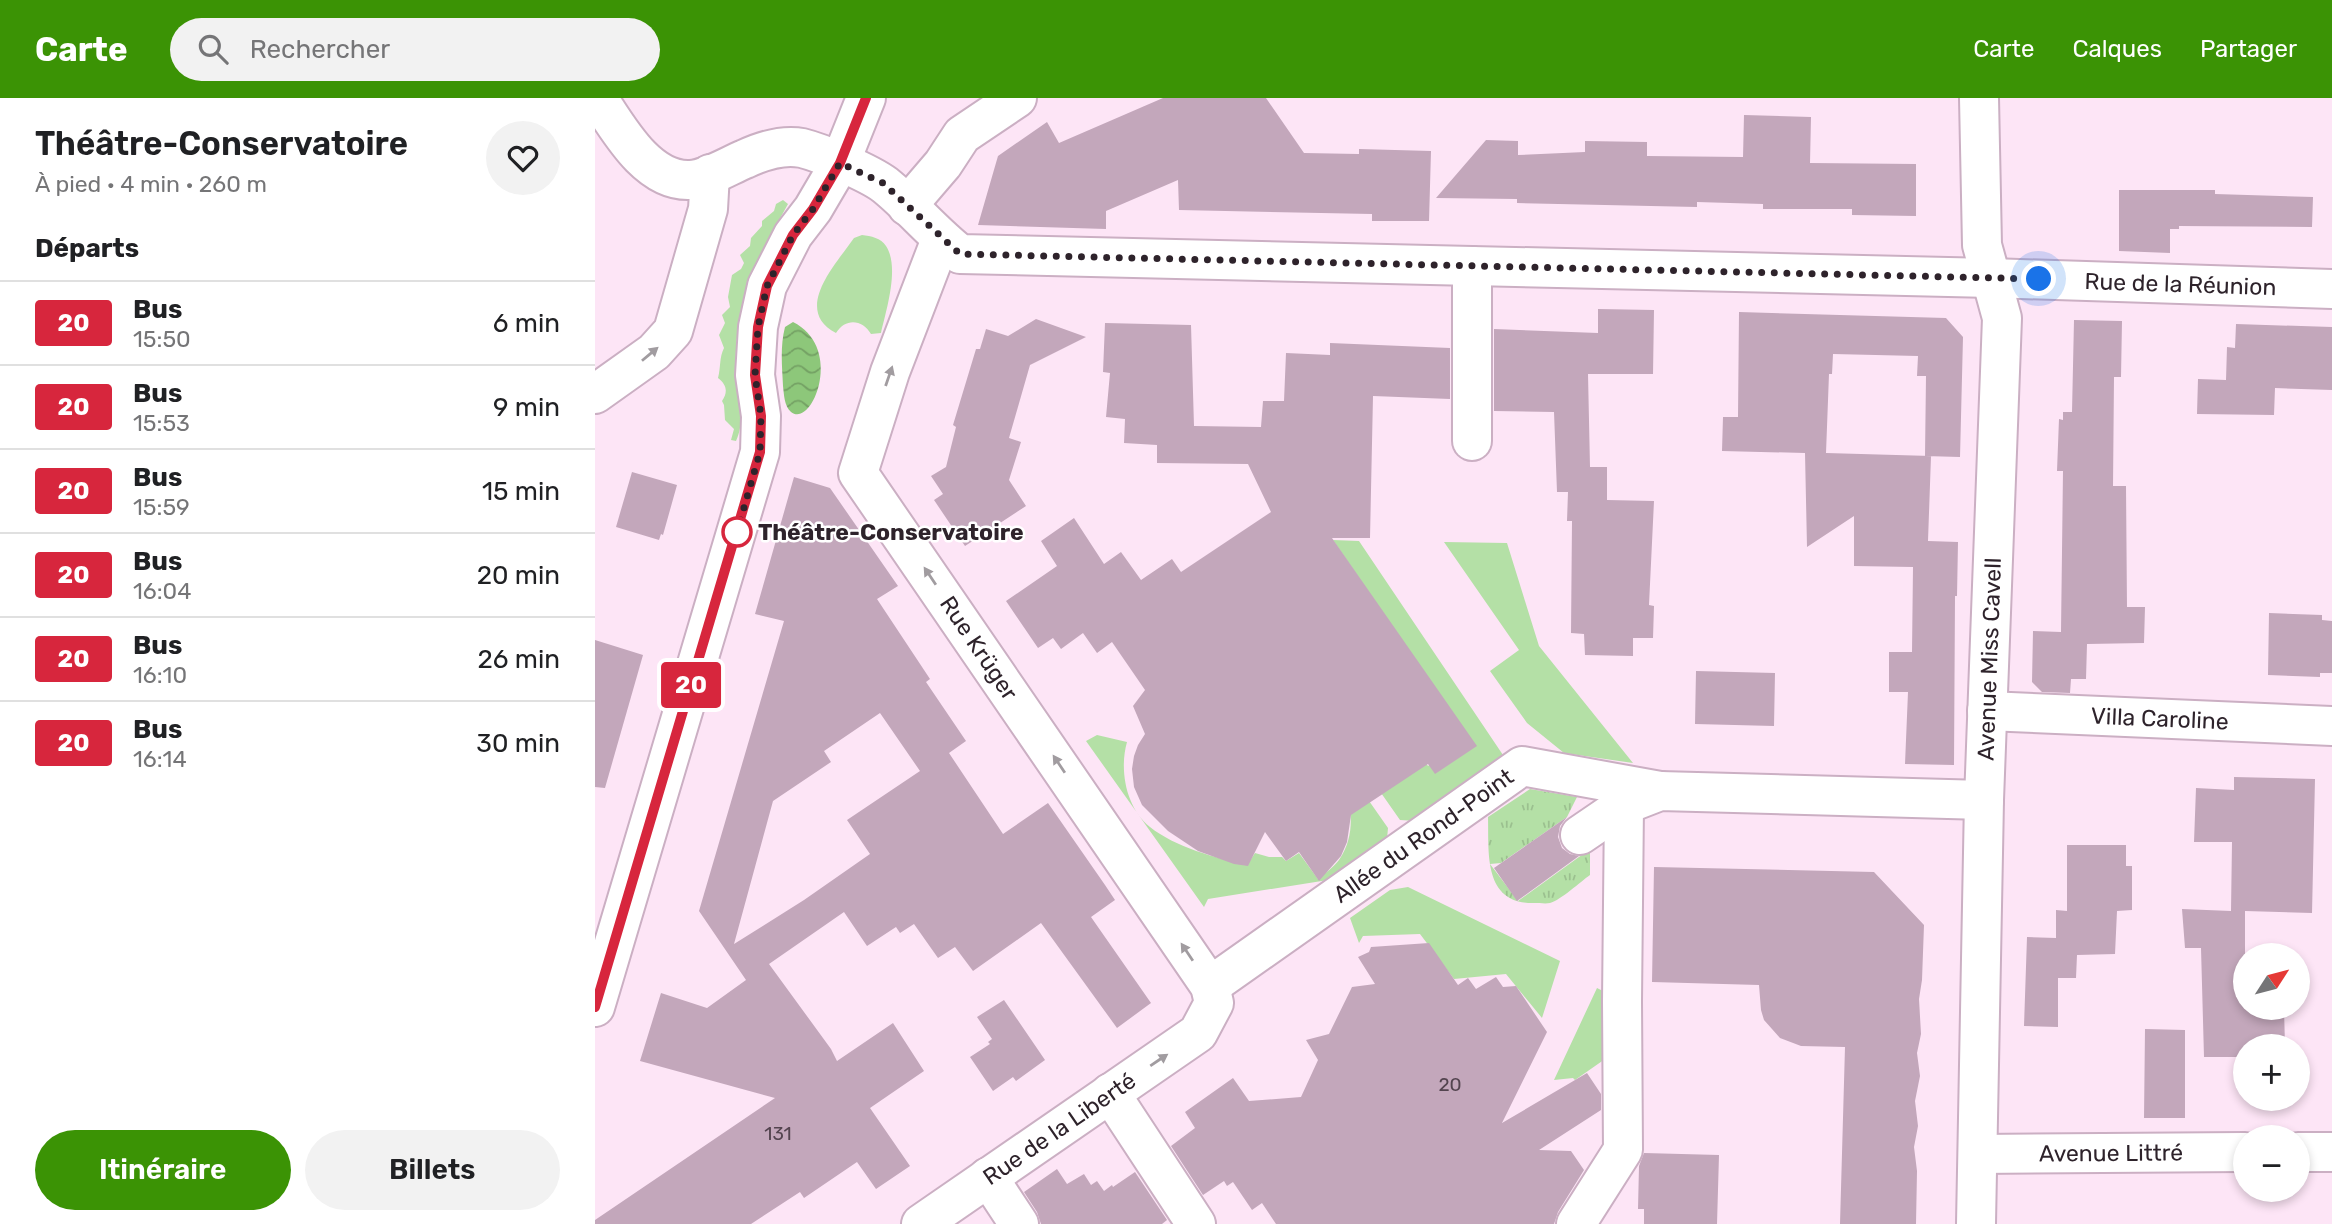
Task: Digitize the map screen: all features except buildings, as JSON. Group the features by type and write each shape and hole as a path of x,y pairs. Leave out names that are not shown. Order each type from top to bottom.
{"street":[{"path":"595,394 654,352 673,331 708,209 710,174 689,180 650,167 628,142 598,98"},
{"path":"595,1007 760,452 761,416 755,375 758,327 767,286 793,235 813,209 840,163 866,98"},
{"path":"908,206 943,164 962,135 1017,98"},
{"name":"Avenue Miss Cavell","path":"1976,1224 1984,800 2002,318 1982,245 1979,98"},
{"name":"Rue de la Réunion","path":"710,174 756,153 782,147 802,148 883,183 960,254 1991,278 2332,289"},
{"name":"Rue Krüger","path":"941,239 890,372 858,473 1210,986"},
{"path":"1472,266 1472,441"},
{"name":"Villa Caroline","path":"1987,711 2332,726"},
{"name":"Allée du Rond-Point","path":"1210,986 1522,766 1660,791 1984,800"},
{"name":"Allée du Rond-Point","path":"1580,835 1624,805 1660,791"},
{"path":"1576,1224 1623,1150 1624,805"},
{"name":"Rue de la Liberté","path":"921,1224 1198,1033 1214,1003 1210,986"},
{"path":"1110,1093 1196,1224"},
{"path":"2310,1152 2332,1152"},
{"name":"Avenue Littré","path":"1977,1154 2233,1153"},
{"path":"988,1177 1019,1224"}],"green space":[{"path":"783,200 788,204 760,257 742,309 736,350 741,421 736,441 731,440 734,429 725,420 722,401 726,389 718,378 724,348 719,335 725,323 722,315 730,307 728,297 732,275 741,269 744,263 740,255 750,246 751,238 762,226 762,221 774,211 776,204"},
{"path":"862,235 881,241 886,246 892,265 891,289 881,333 871,334 864,326 854,322 845,324 836,333 823,323 818,312 818,300 837,261 854,238"},
{"path":"1333,540 1359,541 1505,758 1416,821 1400,820 1351,750 1422,758 1428,766 1469,738"},
{"path":"1444,542 1507,543 1539,646 1633,763 1564,753 1527,723 1490,671 1519,650"},
{"path":"1097,735 1127,742 1124,776 1135,810 1086,741"},
{"path":"1339,758 1388,828 1387,839 1328,880 1208,899 1204,907 1136,811 1160,834 1196,851 1222,859 1247,865 1255,853 1282,857 1286,861 1299,853 1318,879 1339,860 1349,835 1350,810"},
{"path":"1530,789 1577,797 1567,817 1501,863 1490,864 1488,817"},
{"path":"1590,849 1590,875 1548,903 1517,901 1505,895 1497,886 1490,865 1518,901"},
{"path":"1408,887 1560,961 1542,1018 1506,974 1454,979 1420,934 1363,936 1359,943 1350,918 1390,890"},
{"path":"1597,988 1609,994 1608,1057 1575,1080 1554,1080"}],"water":[{"path":"793,322 809,334 818,349 821,366 815,398 807,409 799,414 791,412 787,407 783,386 783,334 785,327"}],"bus line":[{"name":"20","path":"595,1007 760,452 761,416 755,375 758,327 767,286 793,235 813,209 840,163 866,98"}],"place":[{"name":"Théâtre-Conservatoire","path":"737,532"}],"route":[{"path":"737,532 760,452 761,416 755,375 758,327 767,286 793,235 813,209 840,163 883,183 960,254 2039,279"}]}
